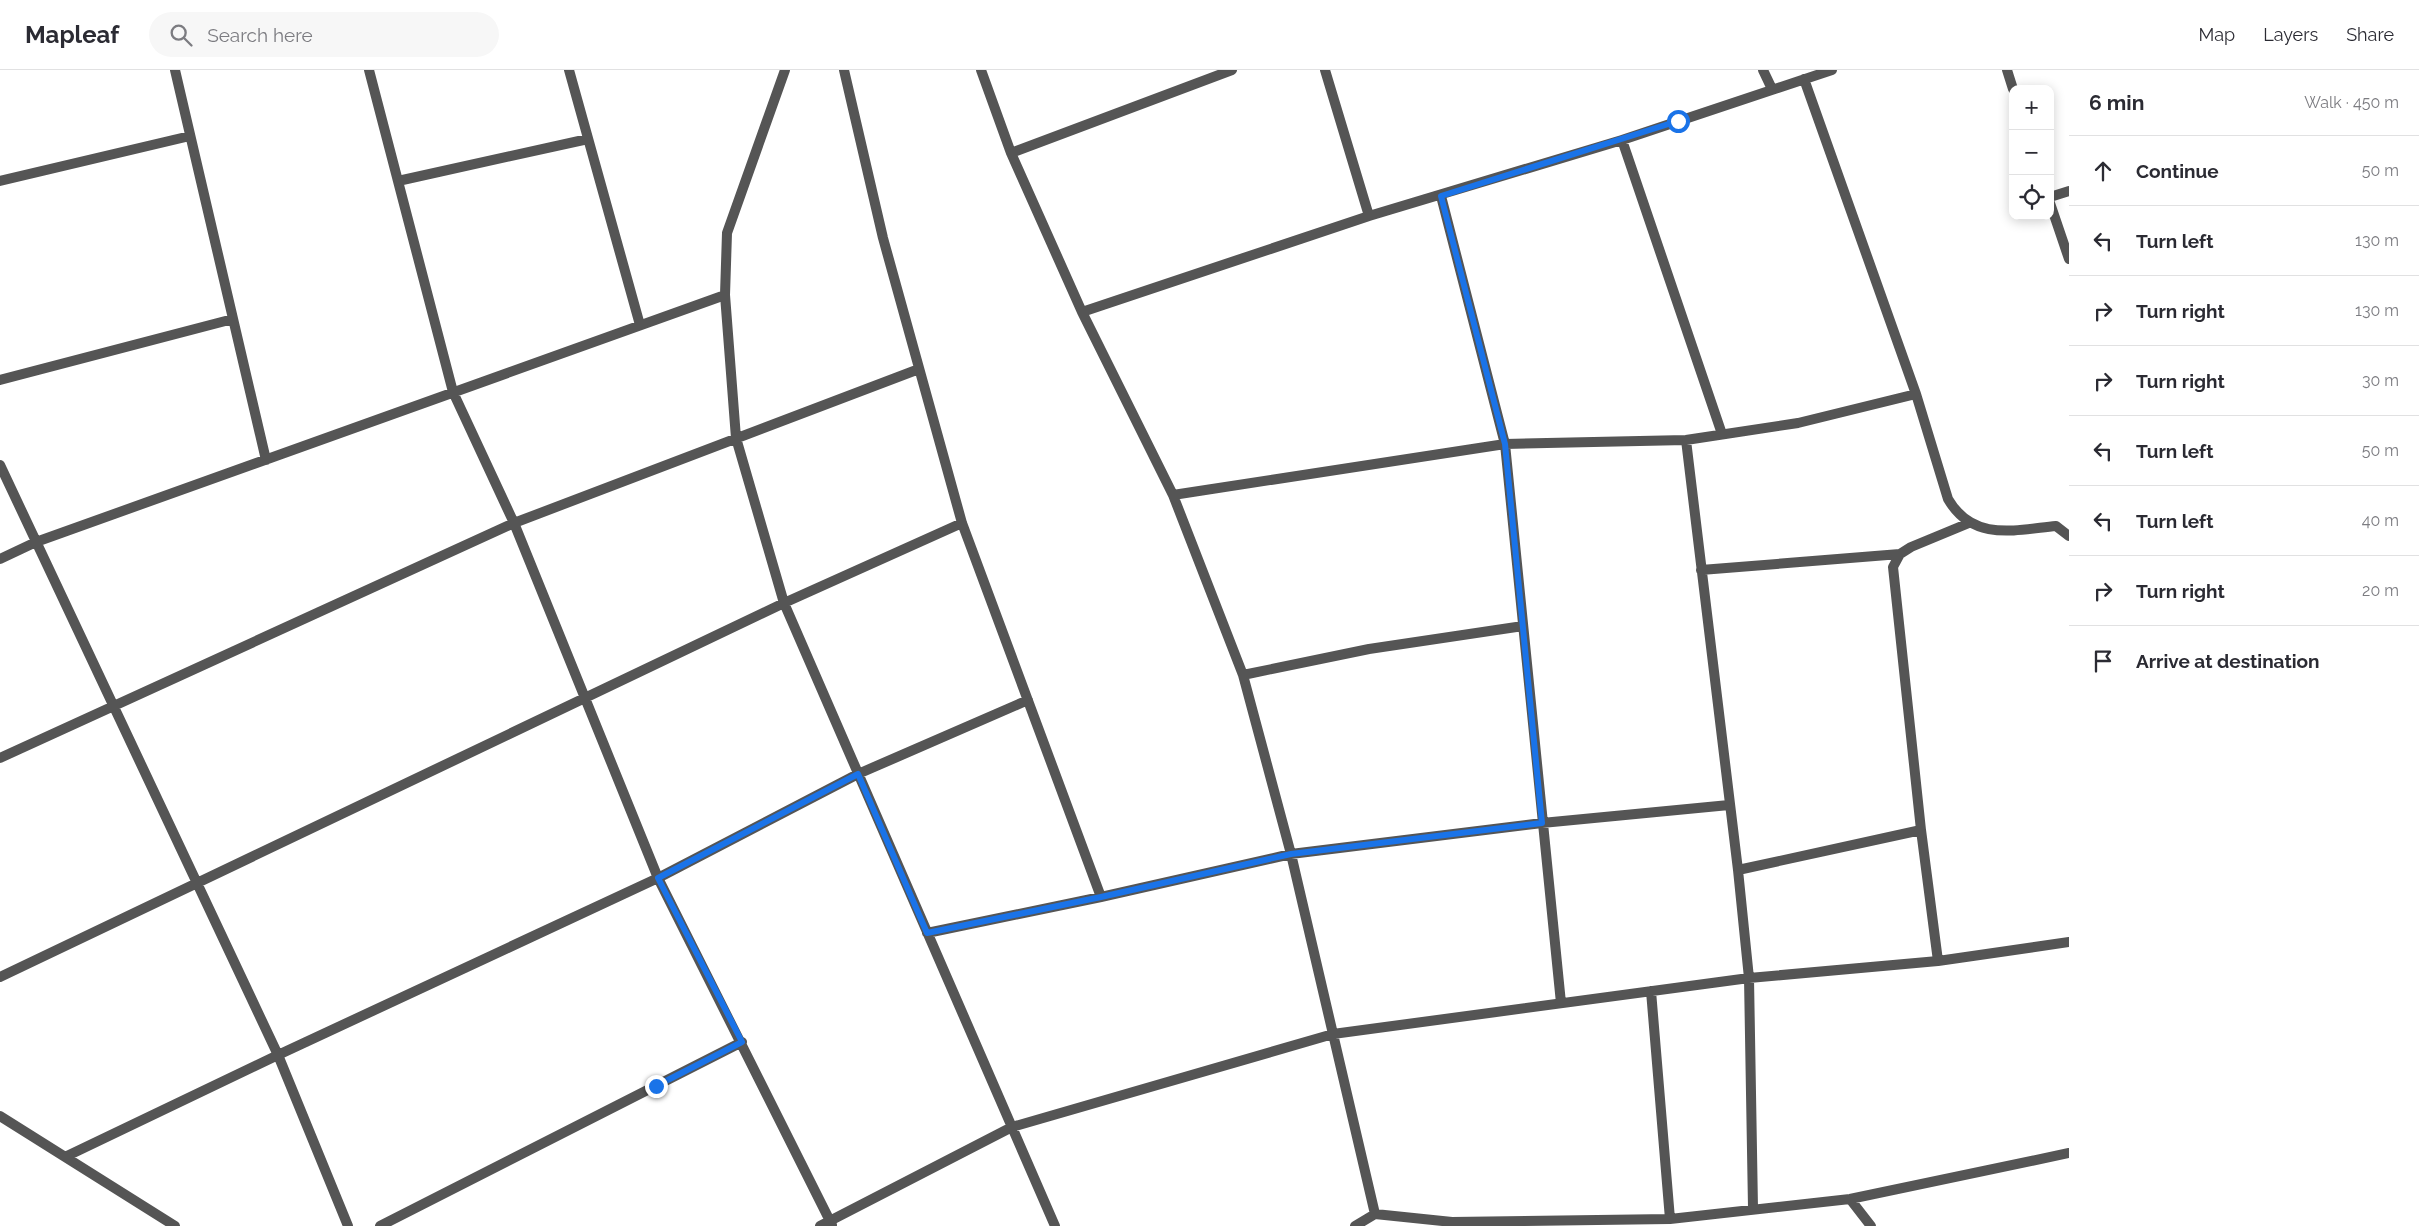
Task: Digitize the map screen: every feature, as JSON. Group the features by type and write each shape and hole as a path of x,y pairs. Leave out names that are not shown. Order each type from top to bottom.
{"street":[{"path":"175,70 266,460"},
{"path":"369,70 453,392 514,523 658,878 742,1042 831,1224"},
{"path":"569,70 640,325"},
{"path":"785,70 727,233 725,295 736,438 784,604 1055,1226"},
{"path":"844,70 882,238 962,523 1101,897"},
{"path":"982,70 1011,153 1082,312 1173,495 1243,675 1291,854 1375,1214"},
{"path":"1011,153 1232,70"},
{"path":"1325,70 1370,216"},
{"path":"1763,70 1772,89"},
{"path":"1082,312 1370,216 1622,140 1832,70"},
{"path":"2007,70 2012,85"},
{"path":"1804,79 1916,394 1948,500 1955,511 1969,523 1998,532 2056,526 2069,536"},
{"path":"0,181 190,136"},
{"path":"398,181 588,139"},
{"path":"1622,140 1722,434"},
{"path":"2054,195 2069,191"},
{"path":"1441,196 1505,444 1561,1003"},
{"path":"2054,215 2069,259"},
{"path":"0,559 36,542 725,295"},
{"path":"0,380 233,319"},
{"path":"0,758 514,523 919,369"},
{"path":"1173,495 1505,444 1686,440 1798,423 1916,394"},
{"path":"1686,440 1738,870 1749,978 1753,1208"},
{"path":"0,465 278,1054 348,1226"},
{"path":"0,977 784,604 962,523"},
{"path":"1701,570 1900,554 1924,541 1969,523"},
{"path":"1900,554 1894,567 1920,830 1938,961"},
{"path":"1243,675 1369,649 1523,626"},
{"path":"66,1156 278,1054 658,878 858,774 1028,700"},
{"path":"927,933 1101,897 1291,854 1542,823 1729,805"},
{"path":"1738,870 1920,830"},
{"path":"820,1226 831,1224 1012,1127 1333,1034 1749,978 1938,961 2069,942"},
{"path":"1651,991 1670,1219"},
{"path":"380,1226 742,1042"},
{"path":"0,1116 174,1226"},
{"path":"1355,1226 1375,1214 1452,1222 1670,1219 1753,1208 1850,1199 2069,1153"},
{"path":"1850,1199 1871,1226"}],"route":[{"path":"656,1086 742,1042 658,878 858,774 927,933 1101,897 1291,854 1542,823 1505,444 1441,196 1678,121"}]}
